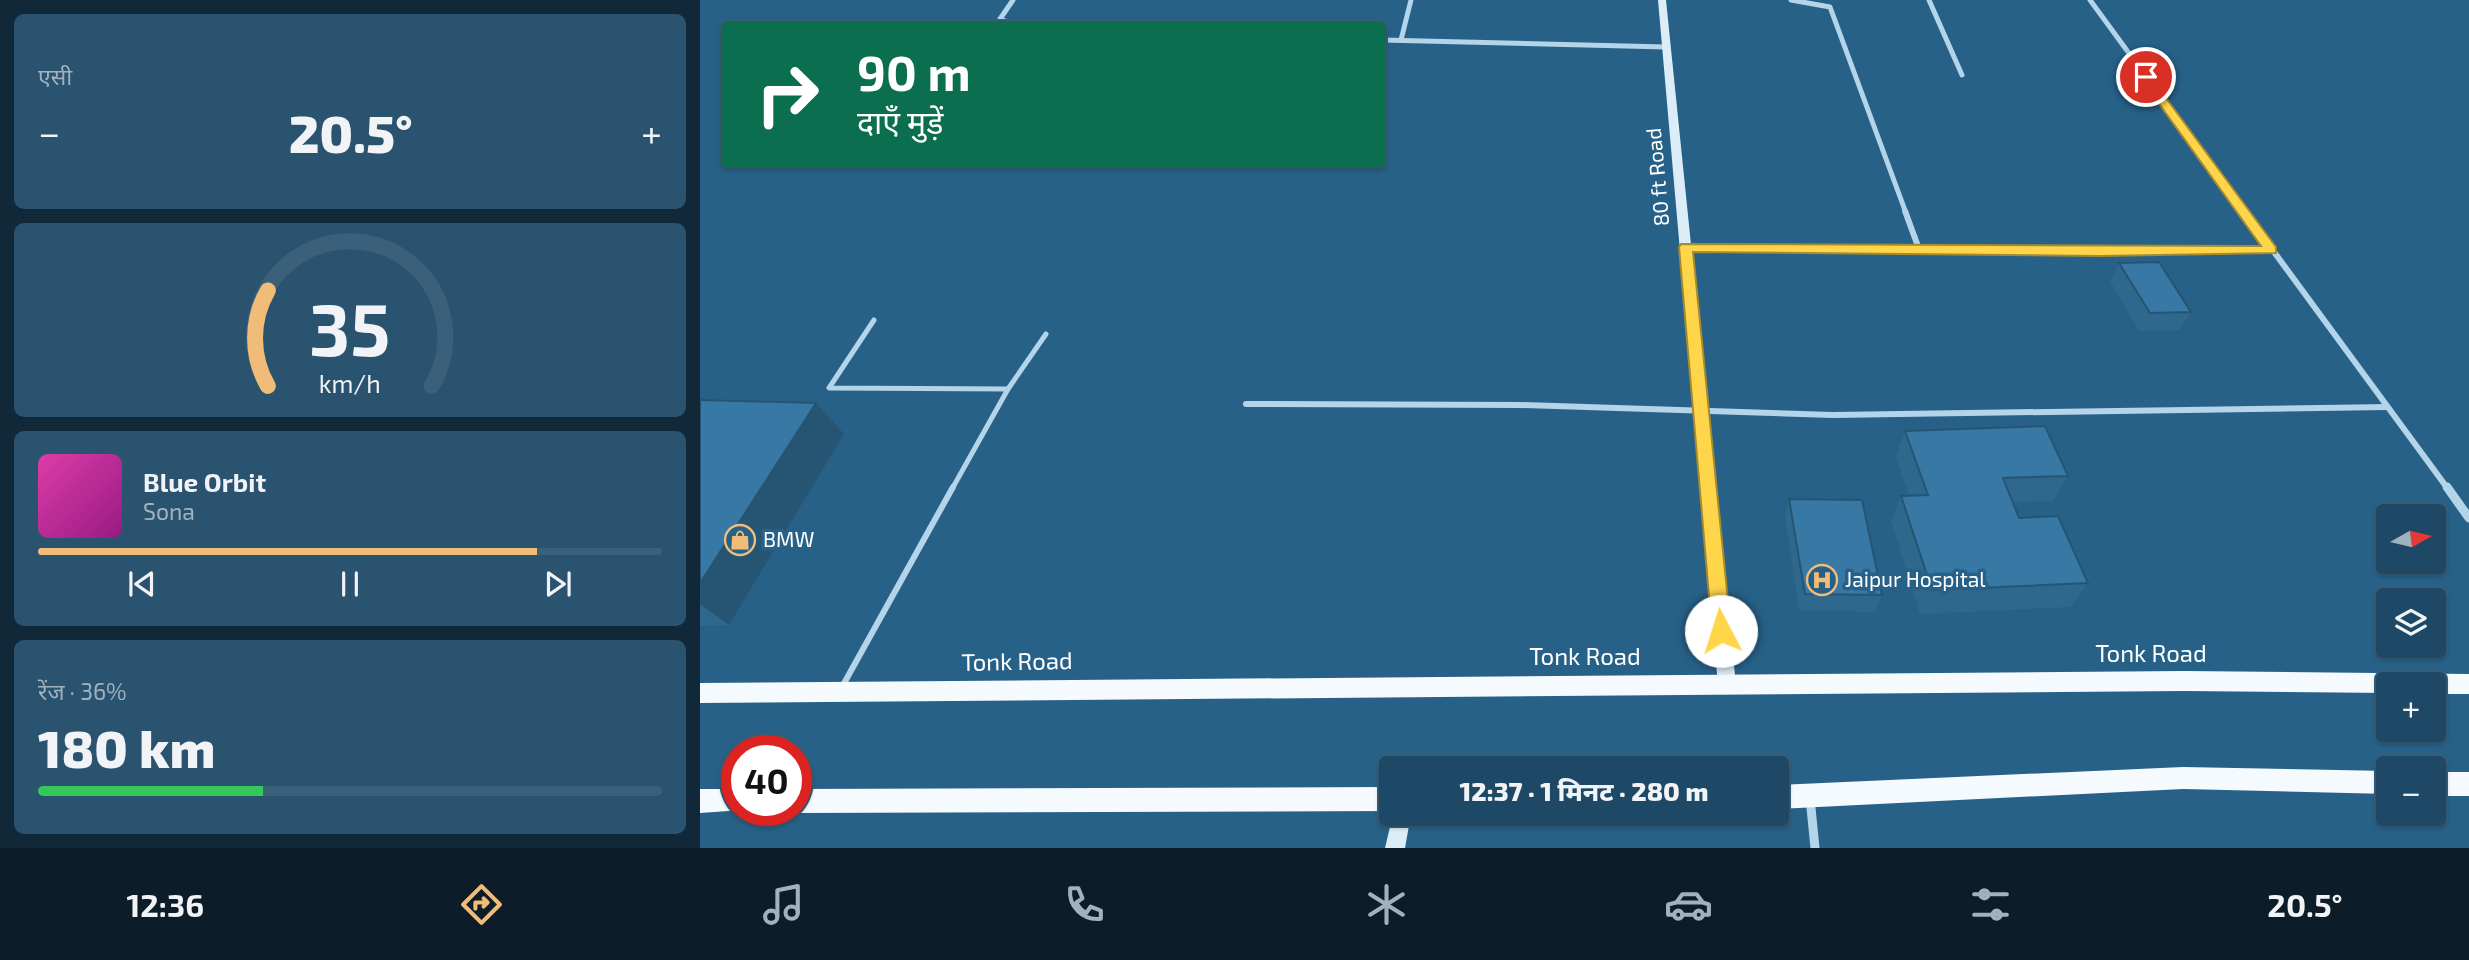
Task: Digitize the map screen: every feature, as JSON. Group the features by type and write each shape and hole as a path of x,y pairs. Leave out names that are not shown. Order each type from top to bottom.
{"main road":[{"name":"Tonk Road","path":"700,693 2184,681 2469,684"},
{"path":"1789,797 2183,778 2376,783"},
{"path":"2446,783 2469,784"},
{"path":"812,801 1379,799"},
{"path":"700,801 721,801"}],"street":[{"path":"1006,21 1000,19 1013,0"},
{"path":"1401,40 1411,0"},
{"name":"80 ft Road","path":"1662,0 1727,685"},
{"path":"1791,0 1812,2 1830,8 1838,23 1919,248"},
{"path":"1929,0 1962,75"},
{"path":"2090,0 2469,517"},
{"path":"1386,40 1667,47"},
{"path":"1686,247 2271,250"},
{"path":"1246,404 1521,405 1833,415 2387,407"},
{"path":"1810,797 1815,848"},
{"path":"1395,848 1400,826"}],"lane":[{"path":"874,320 829,388 1008,389"},
{"path":"839,691 1008,389 1046,334"}],"building":[{"path":"2159,262 2191,312 2150,313 2119,263"},
{"path":"700,400 816,403 700,583"},
{"path":"2045,426 2068,476 2003,478 2019,518 2058,516 2088,583 1932,590 1901,496 1928,495 1905,431"},
{"path":"1789,499 1862,500 1882,595 1805,594"}],"place":[{"name":"BMW","path":"740,540"},
{"name":"Jaipur Hospital","path":"1822,580"}],"route":[{"path":"1721,631 1686,247 2271,250 2146,77"}]}
